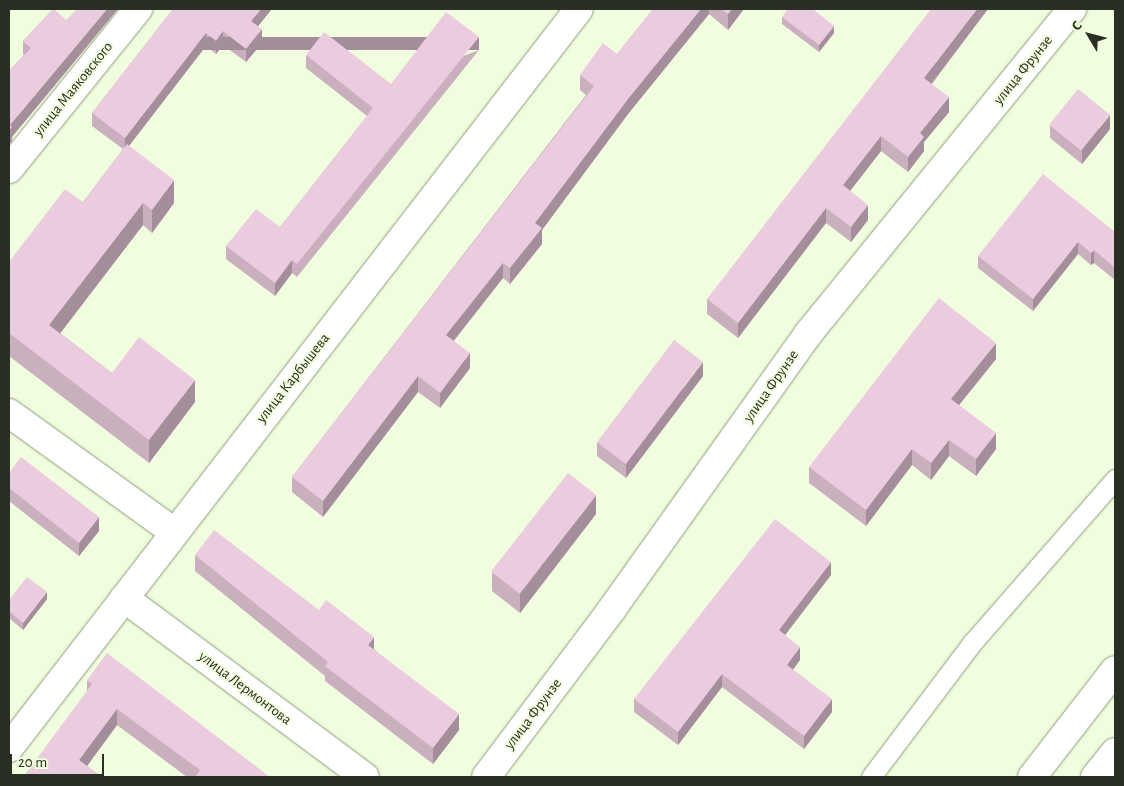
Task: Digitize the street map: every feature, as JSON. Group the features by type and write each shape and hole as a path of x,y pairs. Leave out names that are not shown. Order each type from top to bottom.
{"street":[{"name":"улица Маяковского","path":"9,170 138,9"},
{"name":"улица Карбышева","path":"9,748 579,9"},
{"name":"улица Фрунзе","path":"486,777 612,609 808,334 1072,9"},
{"path":"9,413 174,532"},
{"name":"улица Лермонтова","path":"124,598 365,777"},
{"path":"1032,777 1115,670"},
{"path":"1095,777 1115,752"}],"lane":[{"path":"871,777 972,643 1115,479"}],"building":[{"path":"53,9 66,20 77,9 107,9 10,125 12,127 9,131 9,71 31,48 23,41"},
{"path":"173,9 261,9 251,21 262,29 246,49 223,31 216,41 206,33 125,138 92,113"},
{"path":"653,9 701,9 628,99 535,223 542,228 510,268 503,263 446,335 470,353 440,393 418,376 323,501 292,477 594,86 580,75 603,43 617,54"},
{"path":"721,9 732,9 728,14"},
{"path":"788,9 813,9 834,26 819,45 782,17"},
{"path":"931,9 977,9 924,78 949,97 920,133 924,137 908,157 881,136 843,185 868,205 851,227 826,208 738,323 707,299"},
{"path":"446,12 479,37 297,264 292,260 275,283 226,246 256,209 280,227 373,108 306,55 324,32 391,84"},
{"path":"1078,89 1110,115 1081,151 1049,125"},
{"path":"127,144 174,180 152,210 143,203 49,325 112,373 139,337 195,380 149,440 9,333 9,262 65,189 83,202"},
{"path":"1043,174 1115,232 1115,268 1094,250 1091,253 1078,242 1033,299 978,256"},
{"path":"939,298 996,343 951,399 996,433 976,459 949,440 931,463 912,449 866,510 809,467"},
{"path":"674,340 703,362 626,464 597,442"},
{"path":"21,457 99,517 79,543 9,488 9,473"},
{"path":"568,473 596,495 519,594 491,572"},
{"path":"775,519 831,562 779,630 800,647 787,665 832,699 804,736 722,674 678,732 634,699"},
{"path":"214,530 319,610 326,600 374,637 368,645 459,714 433,748 325,666 328,662 195,555"},
{"path":"27,577 47,592 23,623 9,611 9,600"},
{"path":"107,653 270,777 195,777 200,770 117,709 79,760 102,777 28,777 25,775 92,684 87,680"}]}
